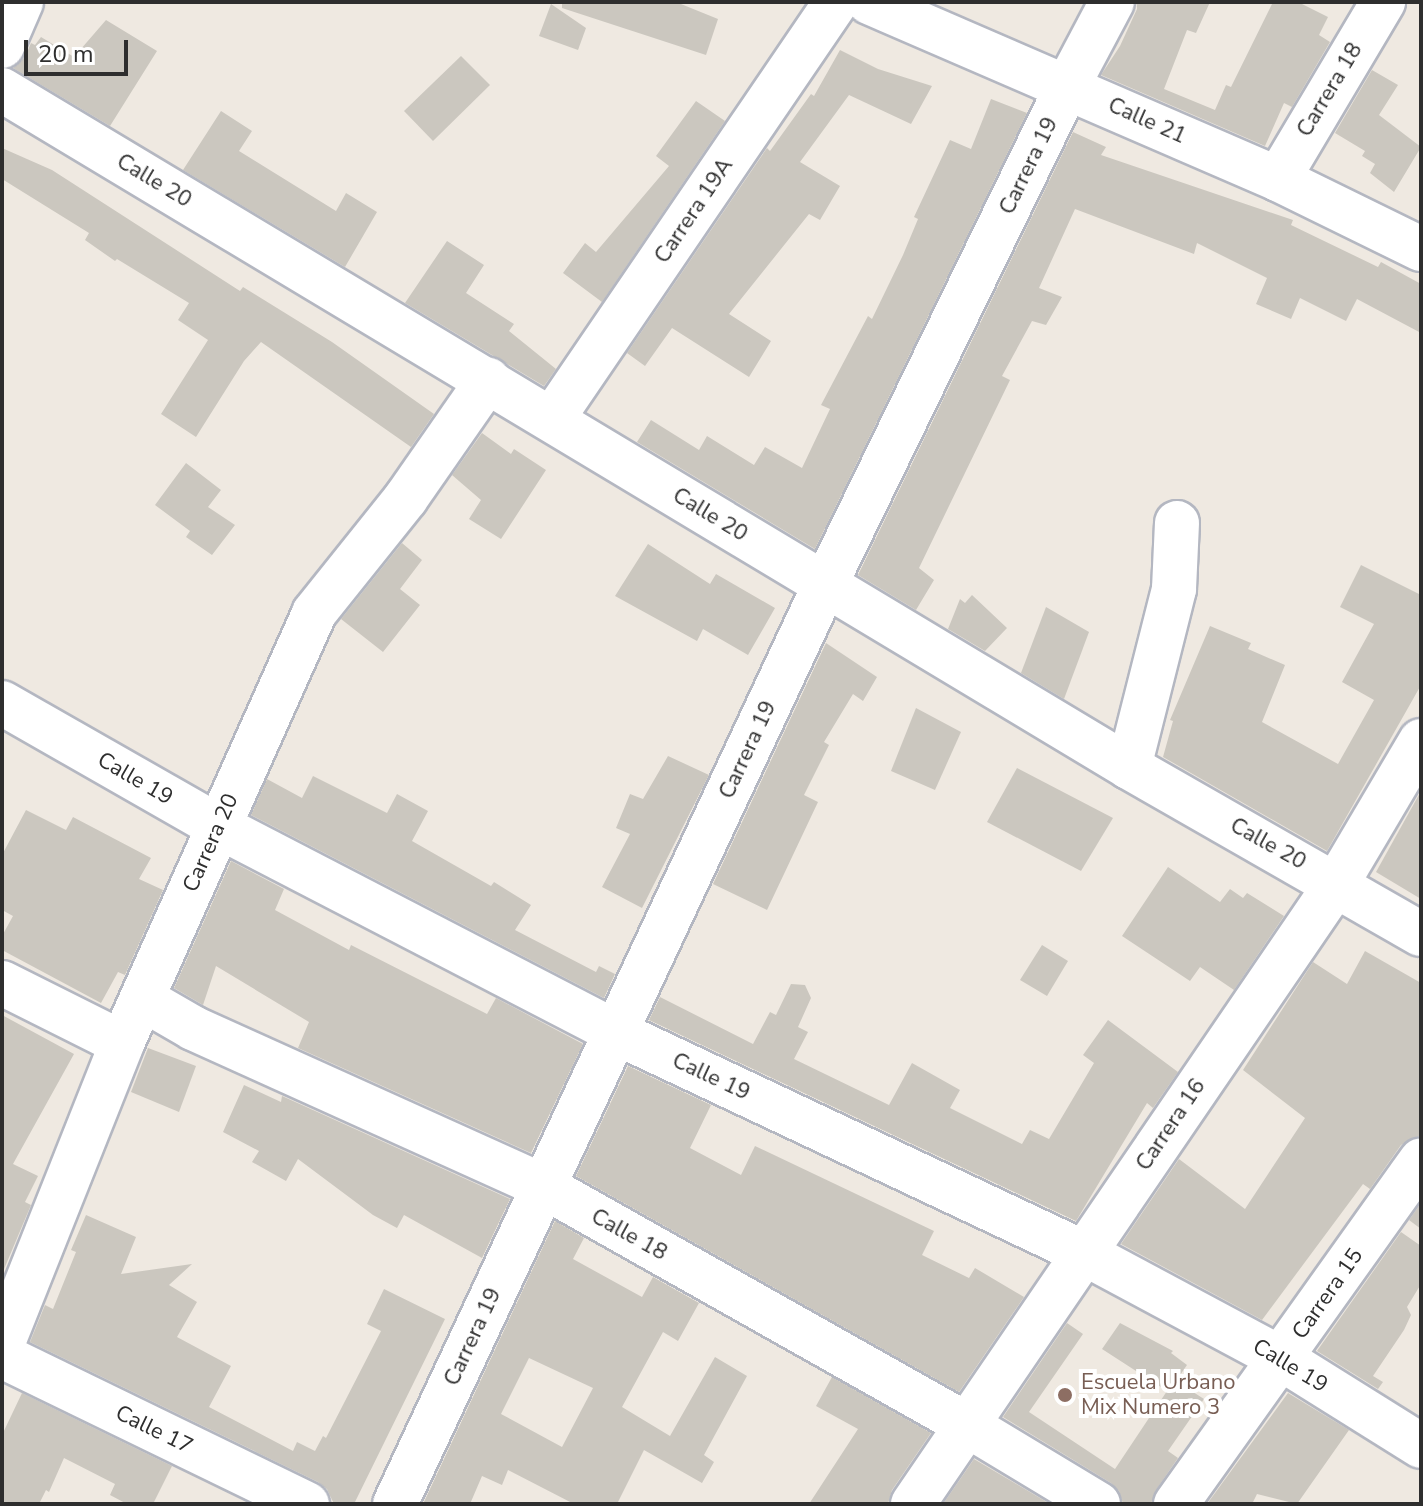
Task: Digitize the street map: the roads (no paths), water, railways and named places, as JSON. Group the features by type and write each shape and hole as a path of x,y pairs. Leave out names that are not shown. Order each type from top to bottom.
{"street":[{"path":"2,46 21,2"},
{"name":"Carrera 19A","path":"552,419 836,2"},
{"name":"Calle 21","path":"869,2 1068,85 1278,179 1421,249"},
{"name":"Carrera 19","path":"395,1504 825,585 1068,85 1112,2"},
{"name":"Carrera 18","path":"1278,179 1383,2"},
{"name":"Calle 20","path":"2,90 1129,767 1337,883 1421,934"},
{"name":"Carrera 20","path":"2,1345 122,1043 314,613 406,498 488,380"},
{"path":"1129,767 1174,589 1177,523"},
{"name":"Calle 19","path":"2,703 218,826 615,1032 1084,1253 1282,1359 1421,1446"},
{"name":"Carrera 16","path":"913,1504 1337,883 1421,741"},
{"path":"2,983 122,1043"},
{"name":"Calle 18","path":"143,999 193,1028 543,1186 967,1425 1098,1504"},
{"name":"Carrera 15","path":"1176,1504 1421,1160"},
{"name":"Calle 17","path":"2,1356 307,1504"}],"place":[{"name":"Escuela Urbano Mix Numero 3","path":"1065,1395"}]}
